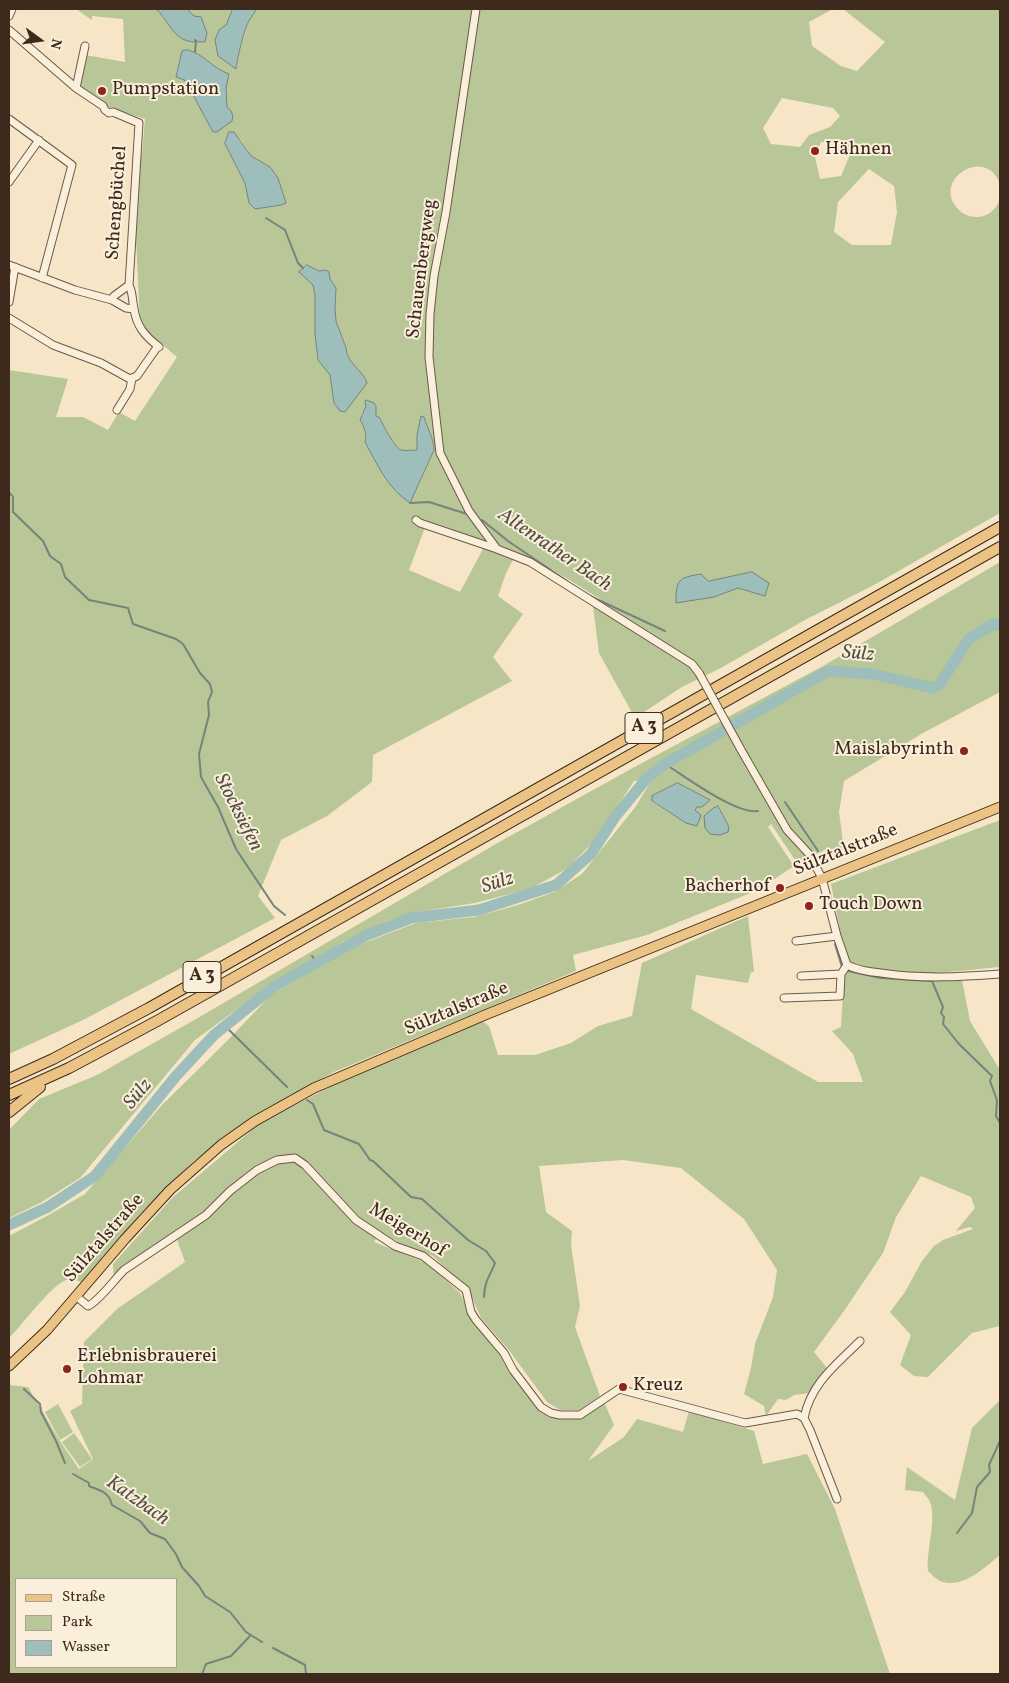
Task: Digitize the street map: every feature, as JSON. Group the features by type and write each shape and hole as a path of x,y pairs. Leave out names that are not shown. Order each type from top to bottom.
{"highway":[{"name":"A 3","path":"9,1079 53,1059 149,1008 1000,527"},
{"name":"A 3","path":"9,1094 69,1068 157,1021 1000,547"},
{"path":"9,1112 33,1091 69,1068"}],"main road":[{"name":"Sülztalstraße","path":"9,1366 47,1330 140,1221 202,1160 238,1132 314,1088 549,989 1000,807"}],"street":[{"path":"9,16 12,9"},
{"name":"Schauenbergweg","path":"476,9 446,212 434,276 430,314 429,357 440,453 469,511 497,549"},
{"path":"9,30 76,88 85,46"},
{"name":"Schengbüchel","path":"76,88 103,106 109,113 113,112 139,123 128,285 132,290 136,320 142,333 158,347 137,376 132,378"},
{"path":"9,119 72,165 42,278"},
{"path":"9,182 38,140"},
{"path":"9,302 12,266 89,295 112,300 126,308 134,309"},
{"name":"Schengbüchel","path":"112,300 114,296 128,285"},
{"path":"9,318 54,345 101,363 124,377 132,378 130,389 117,410"},
{"path":"416,520 497,549 536,566 692,664 699,673 787,830 809,854 822,878 847,965"},
{"path":"796,941 838,936"},
{"path":"847,965 871,972 899,976 940,978 1000,974"},
{"path":"784,998 840,996 841,974 847,965"},
{"path":"801,976 841,974"},
{"name":"Meigerhof","path":"76,1296 88,1306 94,1304 112,1281 124,1270 206,1215 230,1191 257,1170 277,1160 296,1158 305,1165 356,1220 395,1246 423,1256 466,1290 471,1312 476,1320 504,1353 525,1388 541,1407 550,1413 560,1416 580,1415 619,1389 745,1423 797,1414 804,1418"},
{"path":"837,1499 804,1418 807,1403 818,1384 860,1341"}],"green space":[{"path":"76,9 156,9 182,39 191,42 204,42 194,16 187,9 233,9 226,26 236,69 248,23 256,9 833,9 809,22 812,46 841,66 857,71 885,42 843,9 1000,9 1000,184 993,173 984,167 974,167 964,170 956,177 951,187 951,197 959,210 966,215 974,217 988,214 1000,200 1000,513 874,585 682,687 635,718 599,653 593,607 600,599 553,570 525,556 437,524 426,525 409,570 460,592 483,549 514,558 506,573 498,596 523,614 493,657 512,681 373,755 372,782 327,816 281,840 258,896 275,918 85,1019 9,1054 9,370 68,379 56,417 83,417 108,430 119,412 135,421 177,357 147,332 140,322 136,238 133,234 138,157 142,154 145,119 108,107 79,88 85,55 125,62 123,19 92,16 92,20","holes":["188,50 228,74 226,88 227,107 231,111 213,132 192,93 192,86 186,80 176,76 182,51","782,98 833,108 840,116 830,127 809,135 800,147 771,144 763,128","229,132 241,140 251,156 270,167 278,179 286,203 255,209 249,203 245,183 225,144","842,141 849,157 841,176 820,179 815,157 821,142","869,169 894,186 897,212 891,245 852,245 834,232 838,202","307,265 319,271 326,270 329,272 330,279 336,288 336,321 348,357 366,379 339,408 334,403 330,375 318,360 313,285 300,272","369,402 374,403 376,406 376,416 380,418 392,441 401,450 418,450 417,435 424,417 434,450 410,503 395,491 384,476 365,442 361,415","701,574 708,581 769,583 765,596 738,588 714,597"]},
{"path":"1000,562 1000,692 923,733 844,781 839,812 844,849 825,850 797,863 771,824 768,827 794,866 758,890 647,935 573,955 576,971 334,1072 250,1118 194,1161 169,1185 140,1214 81,1282 70,1279 55,1287 9,1338 9,1236 85,1194 162,1105 272,994 361,944 416,923 474,917 518,905 554,892 582,874 636,806 651,781 634,781 596,839 568,868 532,888 475,903 417,912 387,921 345,941 273,983 195,1040 80,1178 40,1203 9,1218 9,1130 39,1099 97,1075 501,841 823,666","holes":["678,783 709,800 702,807 697,807 686,823 652,802 652,796","718,806 729,827 720,835 710,834 705,828"]},
{"path":"1000,820 1000,967 904,974 867,969 850,961 844,951 831,884"},
{"path":"748,916 754,972 751,972 748,983 696,975 691,1009 818,1082 863,1082 853,1054 832,1031 841,1027 844,972 848,968 905,979 933,981 962,980 970,1021 1000,1070 1000,1326 972,1333 928,1377 914,1376 900,1365 911,1335 890,1312 905,1292 922,1261 934,1246 943,1240 973,1229 970,1227 956,1231 975,1208 971,1197 921,1176 896,1217 883,1253 814,1352 827,1368 810,1393 794,1395 786,1400 778,1399 766,1416 764,1406 744,1394 755,1344 773,1297 777,1270 744,1219 681,1168 623,1160 539,1166 546,1212 572,1231 571,1245 580,1306 575,1327 600,1396 579,1410 560,1410 547,1402 508,1349 481,1318 470,1293 433,1256 402,1244 381,1232 374,1242 429,1264 460,1293 472,1319 540,1408 558,1419 582,1418 604,1402 614,1425 588,1461 624,1437 637,1419 683,1432 689,1411 754,1431 763,1464 807,1454 835,1509 890,1674 9,1674 9,1385 28,1387 79,1469 93,1459 70,1411 82,1404 84,1342 117,1309 185,1262 177,1240 114,1281 113,1264 172,1198 259,1124 339,1082 482,1021 489,1026 498,1055 535,1055 571,1043 598,1026 632,1016 642,963"},
{"path":"1000,1400 1000,1555 965,1580 949,1583 940,1581 928,1571 928,1554 932,1526 930,1502 923,1492 905,1490 907,1467 955,1500 972,1428"},
{"path":"58,1404 73,1432 60,1440 45,1412"},
{"path":"74,1433 92,1459 80,1467 62,1442"}],"water":[{"path":"156,9 187,9 194,16 201,17 207,33 205,42 192,42 178,36"},
{"path":"233,9 256,9 245,29 236,69 218,56 215,40 219,30 226,25"},
{"path":"188,50 229,74 226,88 227,107 233,116 232,121 217,132 213,132 189,84 185,80 176,77 182,51"},
{"path":"229,132 234,132 251,156 270,167 278,178 286,203 255,209 249,203 245,183 225,144"},
{"path":"307,265 319,271 326,270 329,272 330,279 336,288 336,321 347,354 367,383 345,412 340,411 334,403 330,375 318,360 313,285 299,272"},
{"path":"366,400 374,403 376,406 376,416 380,418 392,441 401,450 417,450 417,435 421,416 424,417 432,438 434,450 410,503 395,491 389,483 365,442 365,431 360,420 366,406"},
{"path":"752,572 769,583 765,596 738,588 714,597 676,603 678,584 687,577 701,574 708,581"},
{"path":"678,783 710,800 695,810 701,815 697,826 686,823 652,801 652,796"},
{"path":"718,806 729,827 728,832 720,835 710,834 705,828 704,816"}],"waterway":[{"name":"Altenrather Bach","path":"195,40 195,52"},
{"name":"Altenrather Bach","path":"266,218 285,230 298,263 303,268"},
{"name":"Stocksiefen","path":"9,492 13,497 13,512 43,541 50,556 61,564 65,577 89,600 128,608 133,624 176,639 183,644 200,673 210,684 212,692 208,702 209,715 199,754 201,777 218,807 236,849 274,906 285,915"},
{"name":"Altenrather Bach","path":"410,503 429,502 467,514"},
{"name":"Altenrather Bach","path":"482,520 508,541 567,581"},
{"name":"Altenrather Bach","path":"590,596 665,631"},
{"name":"Sülz","path":"9,1225 48,1207 95,1176 176,1076 214,1035 275,986 367,935 411,918 479,910 556,885 591,854 615,817 647,778 665,764 828,671 873,674 933,688 940,684 969,639 993,624 1000,625"},
{"path":"665,764 724,801 749,811 758,811"},
{"path":"785,802 818,851"},
{"path":"835,944 842,967"},
{"name":"Stocksiefen","path":"312,956 317,963"},
{"path":"848,971 881,978 932,981 943,1007 941,1013 944,1017 943,1024 959,1044 992,1076 990,1081 997,1100 996,1116 1000,1123"},
{"path":"225,1026 287,1087"},
{"path":"307,1100 313,1104 324,1130 359,1144 370,1160 411,1197 422,1199 468,1240 486,1251 495,1263 486,1283 484,1297"},
{"name":"Katzbach","path":"24,1389 40,1404 41,1412 65,1463"},
{"path":"957,1533 972,1513 977,1487 990,1472 989,1465 1000,1441"},
{"name":"Katzbach","path":"73,1474 89,1483 89,1486 104,1492 109,1497 112,1505 140,1521 150,1533 165,1539 176,1554 182,1567 199,1586 205,1596 230,1612 246,1632 262,1642"},
{"path":"202,1674 206,1664 231,1656 251,1635"},
{"name":"Katzbach","path":"273,1648 305,1665 306,1674"}],"place":[{"name":"Pumpstation","path":"102,91"},
{"name":"Hähnen","path":"815,151"},
{"name":"Maislabyrinth","path":"964,751"},
{"name":"Bacherhof","path":"780,888"},
{"name":"Touch Down","path":"809,906"},
{"name":"Erlebnisbrauerei Lohmar","path":"67,1369"},
{"name":"Kreuz","path":"623,1387"}]}
